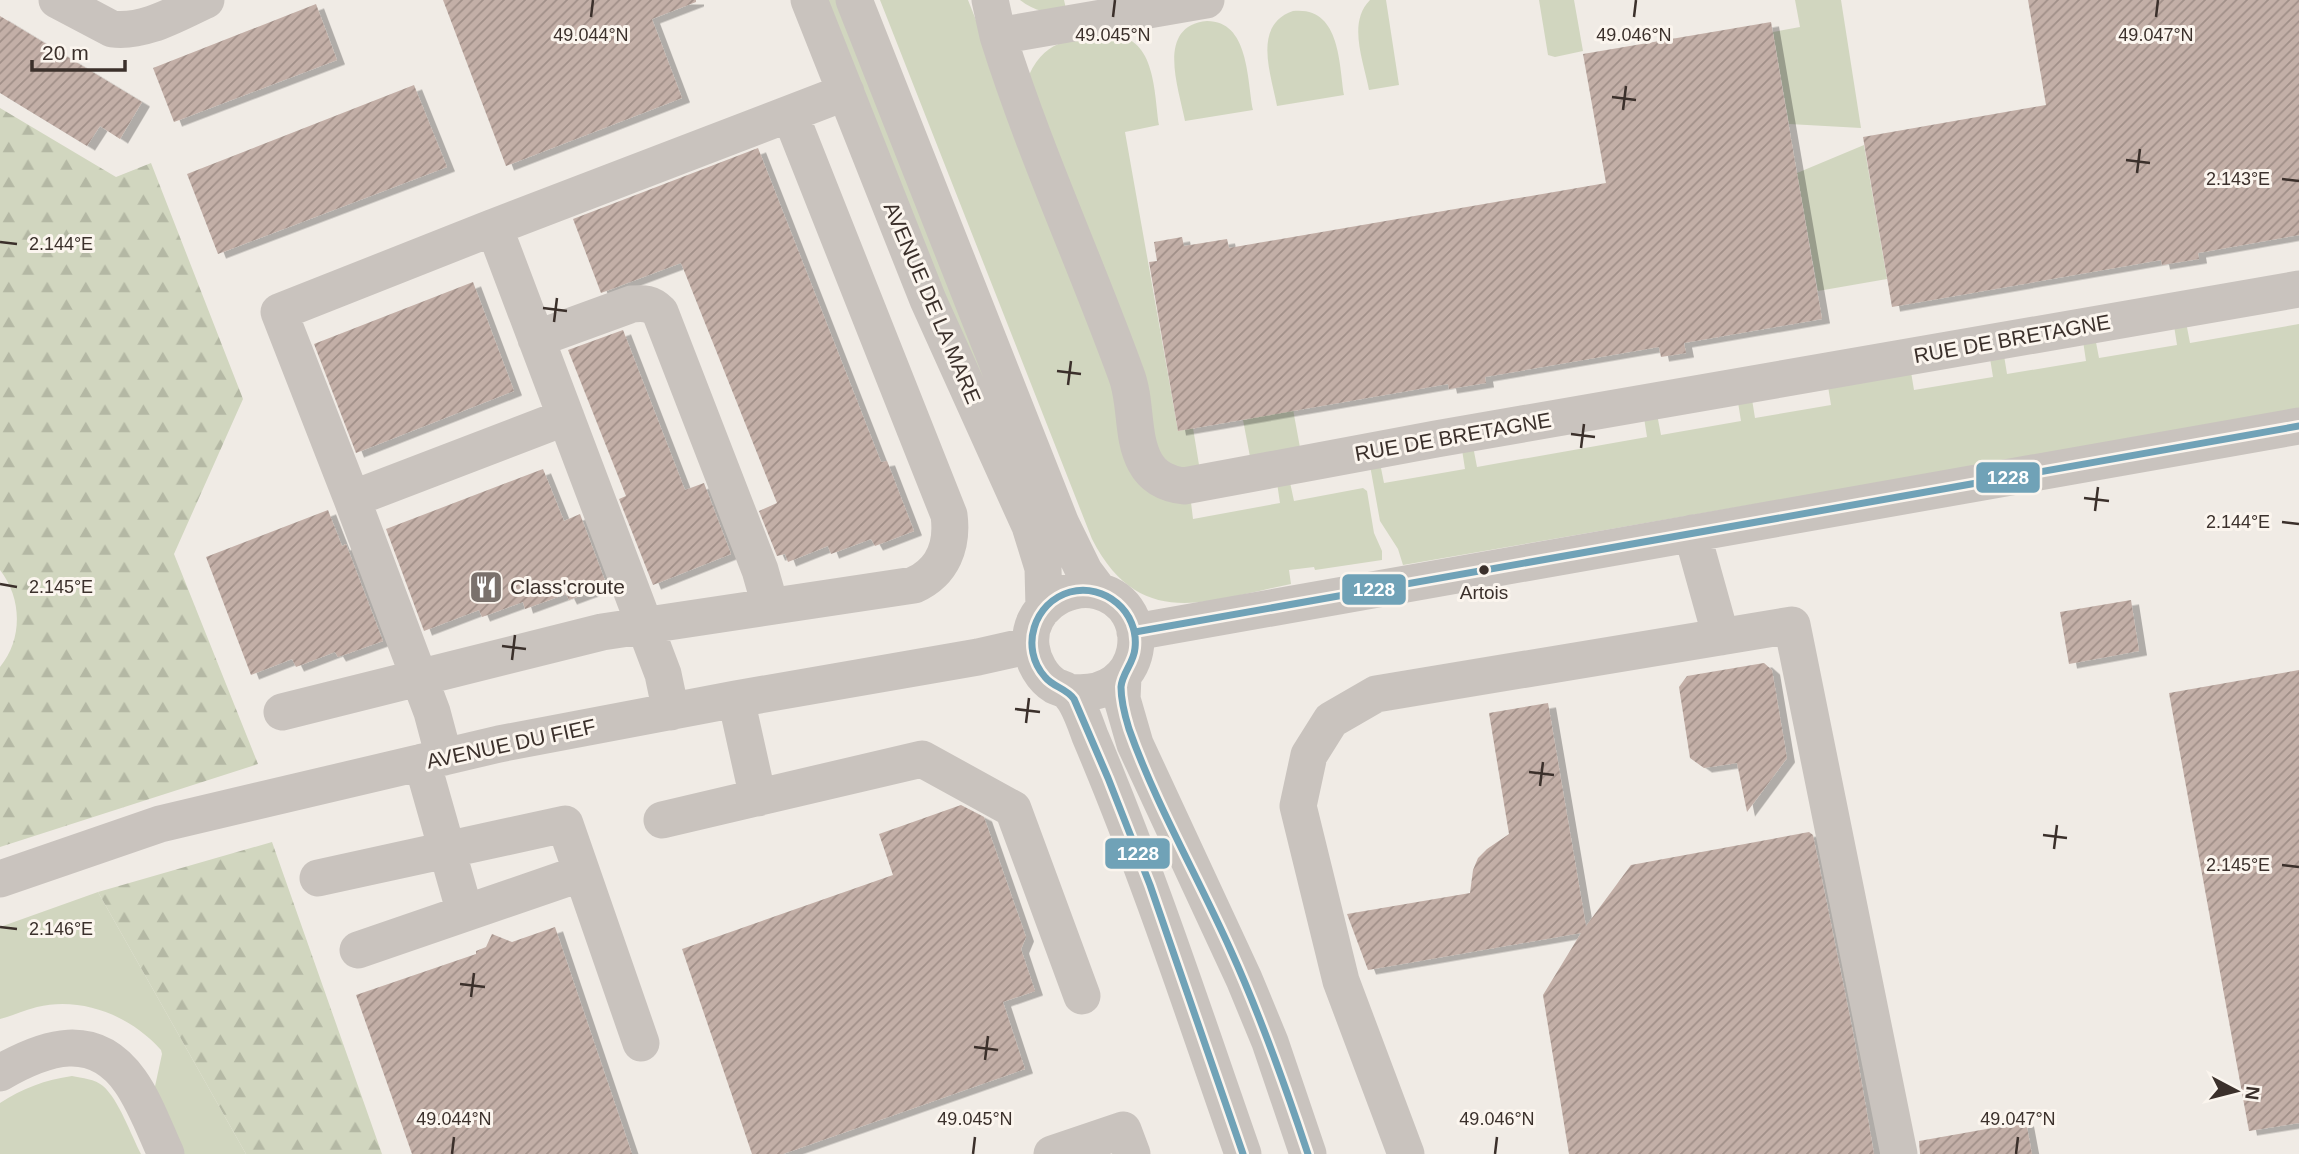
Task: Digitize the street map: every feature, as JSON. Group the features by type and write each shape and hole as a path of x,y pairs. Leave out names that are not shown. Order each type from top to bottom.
{"street":[{"path":"57,0 112,29 121,30 150,24 206,0"},
{"name":"AVENUE DE LA MARE","path":"810,0 928,300 1030,526 1042,568 1044,608 1036,619 1031,645"},
{"name":"AVENUE DE LA MARE","path":"854,0 1062,524 1084,571 1099,592 1118,602 1132,621 1135,632"},
{"path":"990,0 998,36 1206,0"},
{"name":"RUE DE BRETAGNE","path":"998,36 1014,86 1128,378 1138,441 1144,460 1153,474 1170,484 1184,486 2299,289"},
{"path":"465,913 447,850 433,760 432,712 279,312 846,92"},
{"path":"282,712 602,632 914,584 936,570 946,555 951,528 945,501 790,114"},
{"path":"494,227 663,674 671,712"},
{"path":"536,339 632,304 645,303 660,312 760,570 767,606"},
{"path":"352,499 566,417"},
{"path":"1031,645 1042,675 1054,685 1069,692 1098,692 1123,676 1134,655 1135,632 2299,426"},
{"path":"1692,533 1721,637"},
{"path":"1044,608 1055,598 1069,592 1084,589 1099,592"},
{"path":"1406,1154 1341,981 1298,806 1310,755 1332,720 1376,694 1792,625 1899,1154"},
{"name":"AVENUE DU FIEF","path":"0,879 160,824 499,744 978,657 1031,645"},
{"path":"1123,676 1122,699 1135,744 1244,978 1270,1042 1308,1154"},
{"path":"1069,692 1090,735 1136,849 1243,1154"},
{"path":"736,699 758,798"},
{"path":"662,820 922,759 1013,809 1082,996"},
{"path":"318,878 565,824 641,1043"},
{"path":"358,950 582,873"},
{"path":"0,1073 31,1055 66,1047 91,1051 113,1062 131,1082 166,1154"},
{"path":"1052,1154 1123,1130 1132,1154"}],"green space":[{"path":"820,0 844,0 1048,539"},
{"path":"880,0 968,0 1115,371 1122,441 1190,494 1193,519 1280,503 1276,476 1288,473 1294,501 1363,488 1367,491 1382,560 1315,570 1314,567 1289,570 1291,584 1205,602 1179,603 1154,599 1132,588 1111,569 1092,539"},
{"path":"1020,0 1064,0 1067,13 1042,11"},
{"path":"1370,0 1386,0 1399,85 1369,90 1358,31 1363,9"},
{"path":"1539,0 1574,0 1583,51 1555,57 1548,55"},
{"path":"1795,0 1841,0 1861,128 1789,124 1773,32 1800,27"},
{"path":"1293,11 1308,12 1320,17 1328,27 1338,53 1344,95 1277,106 1267,52 1268,39 1272,27 1280,18"},
{"path":"1207,21 1221,24 1231,31 1238,41 1244,54 1253,110 1185,121 1174,61 1176,46 1181,34 1191,25"},
{"path":"1113,35 1127,38 1138,46 1145,56 1154,83 1159,125 1125,132 1178,431 1193,428 1200,471 1183,474 1159,454 1029,75 1036,62 1054,46 1074,40"},
{"path":"0,108 116,177 151,163 243,399 174,554 258,764 0,847 0,667 13,644 17,618 13,593 0,570"},
{"path":"1864,145 1887,279 1818,291 1797,173"},
{"path":"2185,317 2190,343 2299,324 2299,410 1403,565 1398,549 1380,521 1369,460 1379,458 1384,483 1465,469 1461,443 1472,441 1477,467 1647,437 1643,411 1656,409 1661,435 1741,421 1737,396 1751,393 1755,418 1831,405 1827,380 1910,366 1914,390 1993,377 1989,352 2003,349 2007,374 2086,361 2082,334 2094,332 2099,358 2177,345 2173,319"},
{"path":"1288,382 1301,453 1251,462 1243,420 1250,419"},
{"path":"272,842 382,1154 246,1154 98,892"},
{"path":"98,892 246,1154 183,1154 154,1091 161,1050 135,1027 105,1012 71,1004 32,1008 0,1019 0,927"},
{"path":"72,1076 96,1082 109,1092 141,1154 0,1154 0,1103 34,1085"}],"building":[{"path":"443,0 696,0 652,19 682,98 506,166"},
{"path":"2028,0 2299,0 2299,235 2198,253 2199,259 2162,265 2161,260 1892,307 1863,137 2046,105"},
{"path":"316,4 337,60 174,122 153,68"},
{"path":"0,16 142,102 120,139 100,126 87,146 0,93"},
{"path":"1771,22 1822,319 1684,343 1686,353 1661,357 1659,347 1485,377 1486,383 1449,389 1448,384 1178,431 1149,262 1157,261 1154,242 1182,237 1184,246 1227,239 1229,248 1606,183 1583,54"},
{"path":"414,85 447,167 218,254 187,174"},
{"path":"758,148 881,462 887,461 914,531 875,546 871,539 831,554 828,546 788,562 785,554 777,556 759,511 777,503 681,263 601,293 573,219"},
{"path":"473,282 514,391 356,453 314,344"},
{"path":"623,330 685,490 704,483 731,554 653,585 619,499 626,496 568,350"},
{"path":"543,469 564,521 580,514 607,586 569,600 566,594 525,609 523,602 482,617 479,610 424,631 386,529"},
{"path":"328,510 342,546 346,544 383,641 338,657 335,652 296,667 292,659 251,675 206,557"},
{"path":"2131,600 2139,651 2069,664 2060,612"},
{"path":"1764,663 1772,670 1787,758 1747,812 1737,763 1704,768 1690,758 1679,687 1687,676"},
{"path":"2299,670 2299,1123 2249,1131 2169,693"},
{"path":"1548,703 1586,926 1631,865 1809,832 1813,835 1853,1032 1874,1154 1569,1154 1543,995 1581,933 1368,970 1347,914 1470,893 1473,870 1478,858 1509,834 1489,713"},
{"path":"961,805 984,817 1026,937 1021,949 1035,991 1003,1002 1025,1069 783,1154 752,1154 682,949 893,875 879,834"},
{"path":"555,927 632,1154 412,1154 356,995 476,954 476,951 486,947 492,934 512,942"},
{"path":"2026,1122 2032,1154 1920,1154 1919,1141"}],"transit line":[{"name":"1228","path":"1135,632 2299,426"},
{"name":"1228","path":"1243,1154 1150,885 1108,778 1074,699 1045,677 1033,653 1034,627 1039,616 1047,605 1070,592 1083,590 1107,596 1117,603 1131,623 1135,648 1121,687 1129,729 1152,785 1242,976 1308,1154"}],"place":[{"name":"Artois","path":"1484,570"},
{"name":"Class'croute","path":"486,587"}]}
